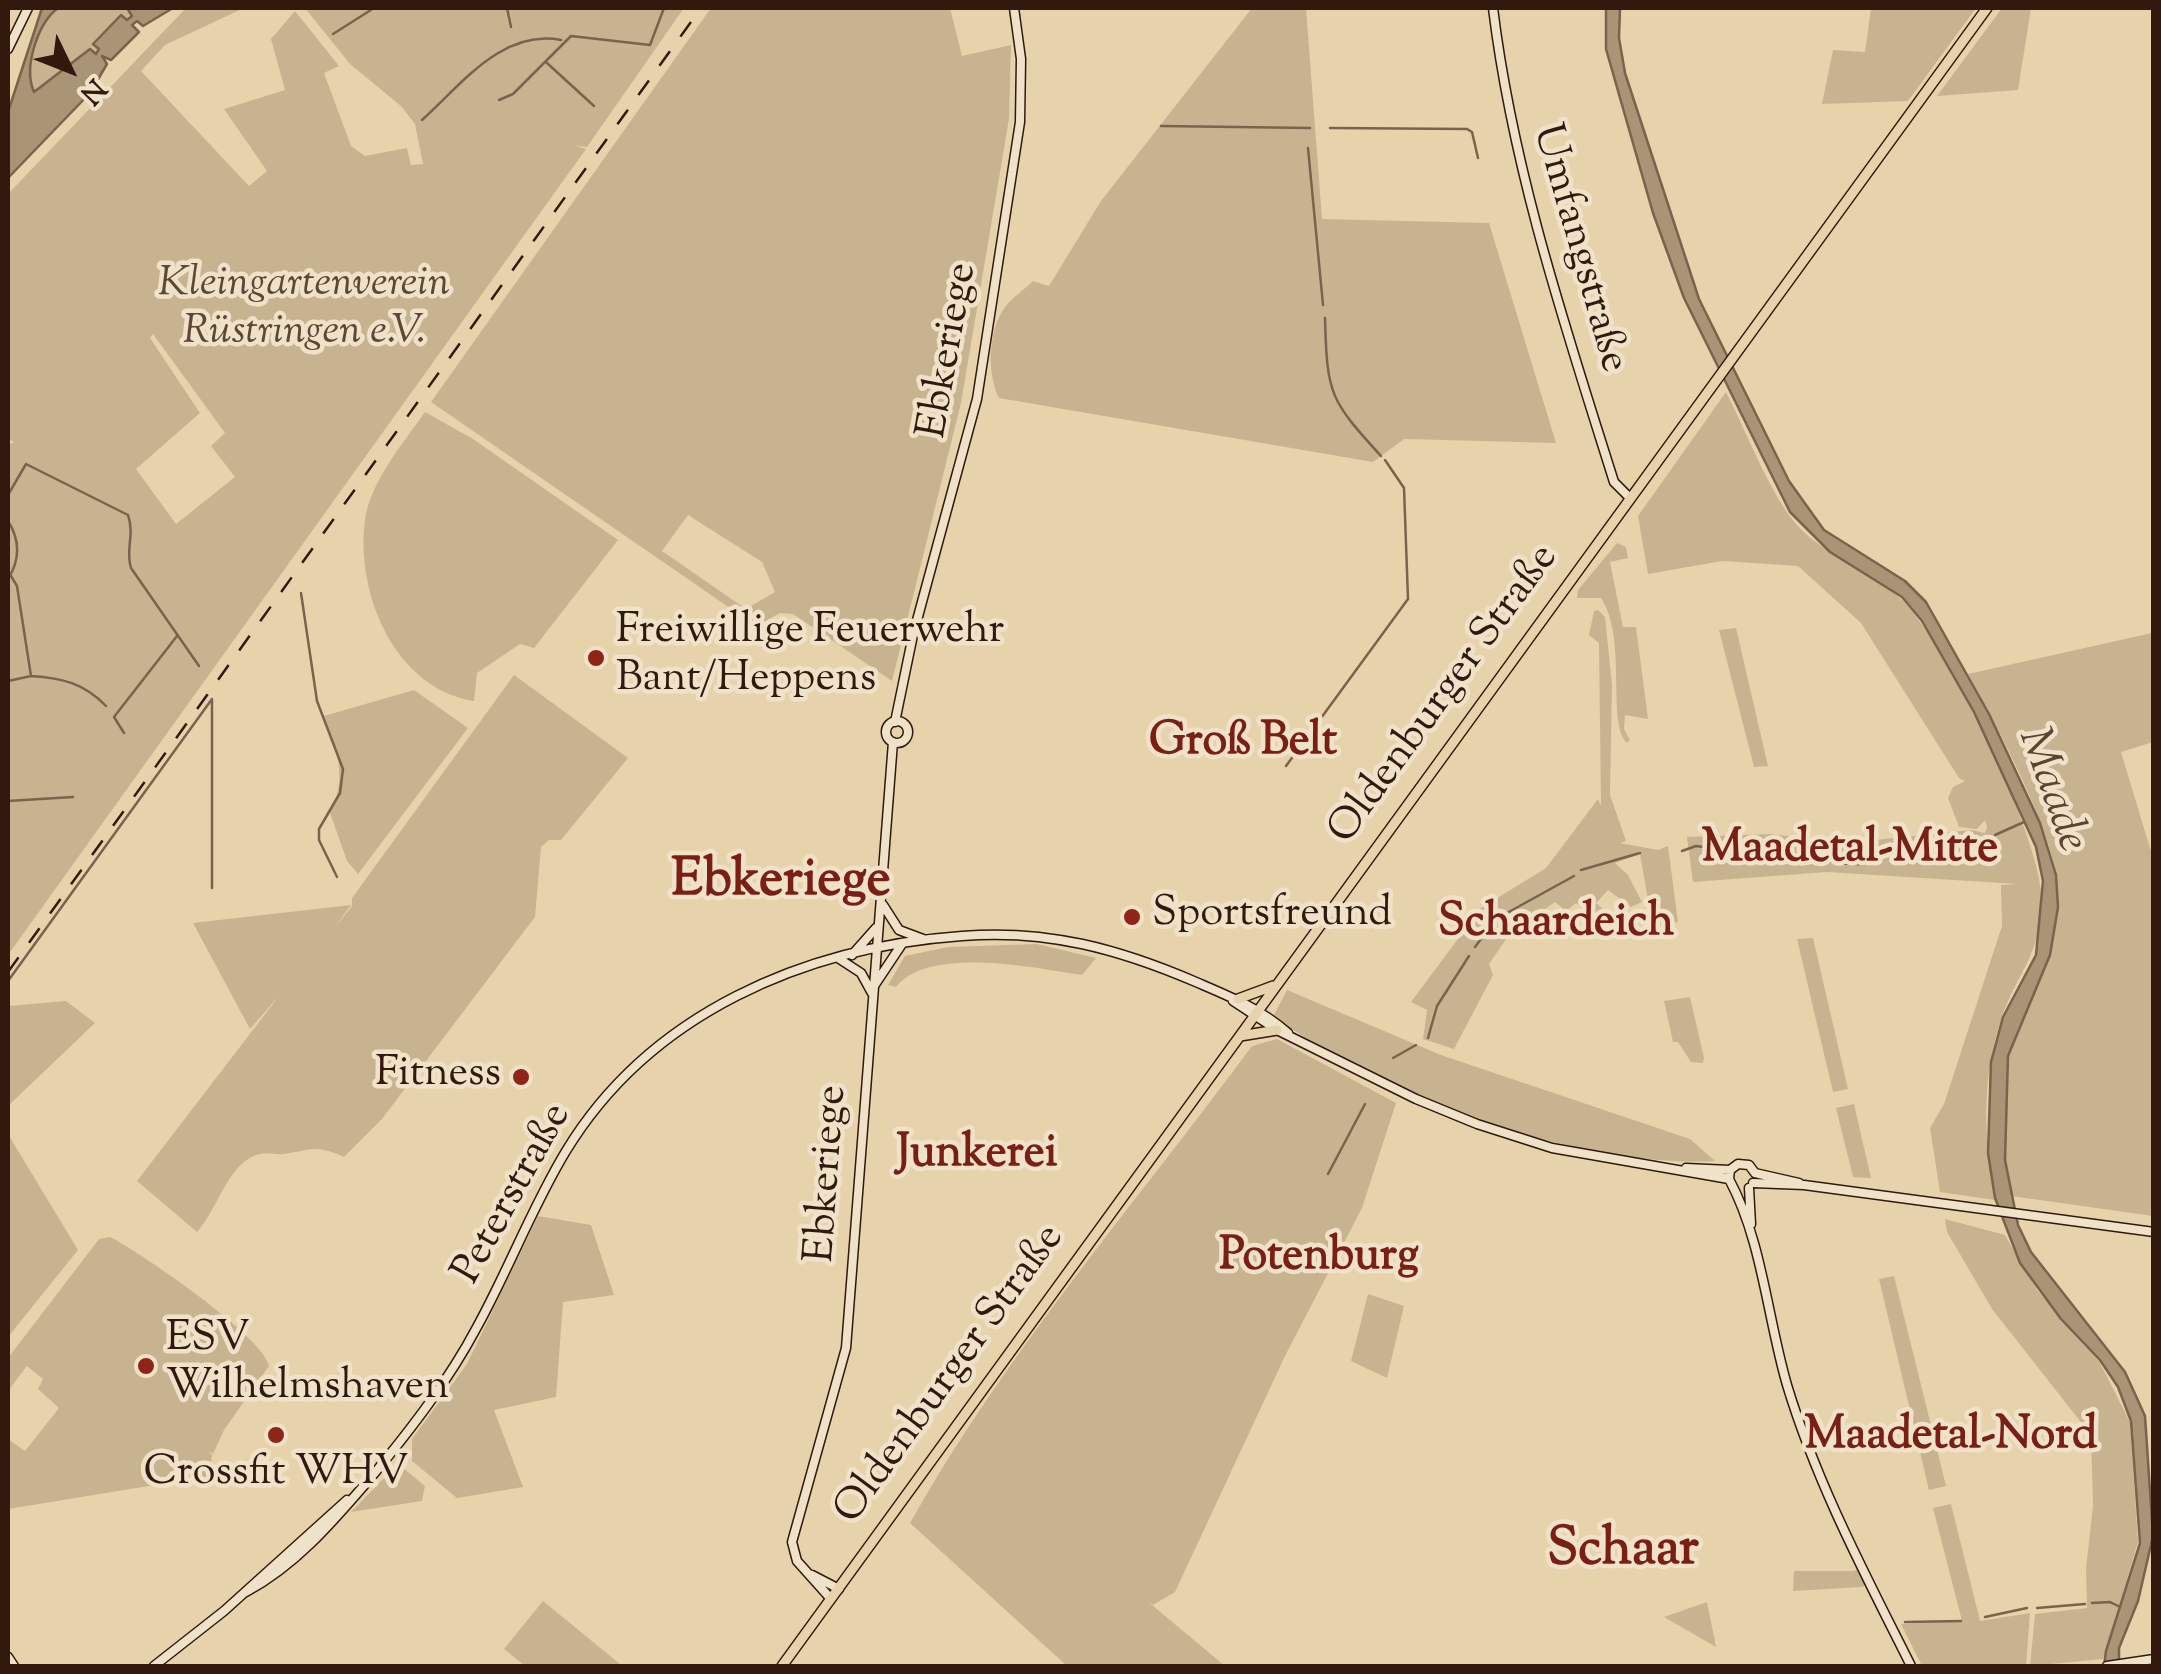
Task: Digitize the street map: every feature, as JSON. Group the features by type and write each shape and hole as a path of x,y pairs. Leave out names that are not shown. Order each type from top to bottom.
{"main road":[{"path":"8,49 28,8"},
{"name":"Ebkeriege","path":"898,722 913,635 977,399 1020,122 1021,59 1014,8"},
{"name":"Umfangstraße","path":"1493,8 1505,102 1519,166 1614,482 1630,498"},
{"name":"Oldenburger Straße","path":"782,1666 1987,8"},
{"path":"898,722 908,734 897,743 886,732 898,722"},
{"name":"Ebkeriege","path":"831,1600 797,1561 792,1542 846,1348 878,924 897,743"},
{"path":"881,902 900,930 923,939"},
{"path":"851,956 878,924"},
{"name":"Peterstraße","path":"154,1666 246,1592 365,1484 457,1360 566,1150 616,1085 652,1050 715,1006 776,976 838,958 923,939 1010,934 1084,942 1154,964 1238,999 1257,1012"},
{"path":"838,958 861,973 873,992 902,944"},
{"path":"1238,999 1276,985"},
{"name":"Peterstraße","path":"1226,995 1257,1012"},
{"path":"1257,1012 1283,1031 1416,1099 1522,1140 1729,1174 1746,1164 1752,1181 1751,1229"},
{"path":"1240,1036 1283,1031"},
{"path":"1729,1174 1751,1229 1805,1440 1821,1483 1912,1666"},
{"path":"1737,1189 1752,1181 1804,1185 2154,1232"},
{"path":"809,1573 839,1589"},
{"path":"8,1657 14,1666"},
{"path":"2107,1666 2154,1659"}],"green space":[{"path":"58,8 127,8 132,15 127,20 122,15 94,44 99,50 95,54 89,49 33,92 30,70 34,46 44,24"},
{"name":"Kleingartenverein Rüstringen e.V.","path":"186,8 244,8 165,45 141,71 249,186 267,171 224,109 285,90 271,39 295,11 339,66 324,73 351,146 365,156 407,148 411,165 423,164 415,124 401,106 350,64 305,8 684,8 587,147 576,146 586,149 8,955 8,444 14,443 8,437 8,194","holes":["153,334 225,433 211,446 235,477 176,524 136,469 200,413 150,338"]},
{"path":"711,8 950,8 962,56 1011,45 1009,119 961,403 892,681 793,614 780,613 756,626 431,402","holes":["688,515 762,562 775,592 746,609 662,551"]},
{"path":"1252,8 1306,8 1322,219 1489,223 1556,443 1404,439 1373,462 999,398 992,378 991,354 994,330 1003,310 1033,281 1049,286 1101,201"},
{"path":"1871,8 1976,8 1908,101 1822,104 1833,50 1865,52"},
{"path":"2002,8 2031,8 2018,90 1937,96"},
{"path":"1726,392 1788,514 1813,540 1888,588 1921,623 1965,696 2024,827 2036,864 2041,913 2029,960 2001,1020 1990,1065 1987,1133 1995,1200 1940,1192 1930,1128 1944,1104 2002,926 2001,885 2017,884 1827,872 1693,882 1687,837 1771,834 1846,843 1971,830 1985,833 1987,827 1985,820 1977,829 1959,827 1948,798 1953,787 1965,781 1959,778 1861,623 1798,566 1722,561 1648,574 1638,516"},
{"path":"425,412 473,439 618,540 534,648 520,644 477,673 474,701 446,693 422,678 402,658 374,606 367,577 364,548 368,506 389,463"},
{"path":"1617,543 1626,547 1628,558 1610,562 1623,627 1636,627 1648,719 1625,715 1624,729 1630,740 1627,743 1618,718 1616,657 1609,615 1601,598 1577,598 1578,590"},
{"path":"1594,611 1605,617 1612,685 1610,795 1626,841 1620,843 1658,850 1668,846 1678,922 1647,928 1645,919 1651,917 1640,854 1615,863 1628,875 1642,902 1631,907 1608,890 1596,903 1612,917 1597,934 1593,931 1599,924 1576,903 1566,911 1555,902 1509,935 1489,964 1493,975 1454,1049 1423,1039 1427,1010 1411,1002 1481,908 1546,868 1598,799 1601,806 1599,643 1589,635"},
{"path":"1736,628 1768,766 1754,767 1719,630"},
{"path":"2152,633 2153,742 2121,752 2153,858 2153,1216 2011,1196 2003,1124 2006,1069 2055,925 2057,882 2051,853 2026,789 1968,674"},
{"path":"514,675 628,758 561,840 549,840 541,847 535,917 382,1119 344,1157 314,1149 263,1153 249,1158 232,1176 197,1232 137,1181 279,996 250,1029 193,923 351,905 335,927 352,906 352,898"},
{"path":"414,690 468,728 358,874 347,861 330,813 339,776 324,716"},
{"path":"1813,938 1848,1089 1833,1092 1797,939"},
{"path":"1037,944 1096,958 1082,975 1012,965 957,963 933,966 912,974 896,987 888,985 905,956 948,947"},
{"path":"1287,990 1441,1055 1690,1139 1715,1161 1606,1153 1484,1122 1424,1099 1367,1074 1274,1015"},
{"path":"1690,997 1703,1063 1691,1062 1678,1042 1673,1042 1664,1001"},
{"path":"66,1001 95,1023 8,1106 8,1006"},
{"path":"1277,1039 1396,1103 1362,1208 1285,1356 1175,1592 1153,1605 1146,1600 1225,1666 1067,1666 910,1523 988,1398 1074,1279 1252,1046"},
{"path":"1854,1104 1871,1178 1853,1177 1836,1108"},
{"path":"8,1134 78,1250 8,1337"},
{"path":"538,1216 591,1225 614,1295 563,1302 556,1397 494,1410 523,1487 457,1498 412,1461 412,1439 467,1364"},
{"path":"1945,1219 2005,1235 2037,1290 2099,1361 2130,1422 2138,1542 2103,1659 2030,1666 2035,1614 2087,1608 2086,1568 2093,1506 2091,1435 1992,1309 1947,1232"},
{"path":"110,1237 224,1316 262,1353 269,1366 224,1430 213,1454 208,1451 212,1455 210,1476 8,1509 8,1439 25,1451 59,1408 38,1389 43,1379 27,1366 8,1391 8,1358 99,1239"},
{"path":"1894,1276 1946,1486 1929,1490 1879,1279"},
{"path":"1368,1294 1404,1306 1387,1378 1351,1361"},
{"path":"394,1468 403,1468 425,1486 422,1501 351,1512"},
{"path":"1951,1504 1980,1621 2030,1613 2026,1666 1922,1666 1901,1624 1962,1621 1933,1508"},
{"path":"1862,1567 1870,1583 1862,1587 1793,1591 1794,1571 1854,1571"},
{"path":"543,1601 620,1664 525,1666 504,1649"},
{"path":"1707,1602 1716,1647 1664,1617"}],"shaded area":[{"path":"42,8 58,8 44,24 34,46 30,70 34,92 90,49 96,54 99,49 93,44 121,15 127,20 132,16 127,8 173,8 143,26 137,21 132,25 139,32 111,60 102,56 107,64 90,93 8,178 8,112"},
{"path":"1606,8 1620,8 1619,38 1625,73 1699,299 1789,481 1824,530 1905,581 1926,602 1989,714 2040,823 2056,875 2058,907 2050,955 2008,1056 2005,1160 2018,1225 2031,1252 2125,1372 2145,1416 2153,1536 2138,1601 2119,1648 2119,1666 2104,1666 2140,1543 2131,1421 2118,1387 2100,1360 2061,1319 2020,1263 1995,1198 1988,1153 1991,1062 2003,1017 2036,955 2043,881 2036,847 1974,712 1922,621 1902,597 1830,552 1790,512 1684,298 1653,213 1606,49"}],"waterway":[{"path":"333,34 374,8"},
{"path":"507,8 511,27"},
{"path":"499,100 513,94 571,36 650,45 664,8"},
{"path":"422,120 484,62 502,51 540,39 561,40"},
{"path":"547,63 594,106"},
{"path":"1161,126 1310,128"},
{"path":"1330,128 1467,129 1472,132 1478,158"},
{"path":"1308,148 1323,305"},
{"path":"1325,318 1327,364 1335,395 1351,422 1381,456"},
{"path":"1286,766 1408,599 1404,488 1385,460"},
{"path":"8,495 26,464 128,515 131,568 199,666"},
{"path":"8,521 17,550 8,579"},
{"path":"11,576 17,586 31,676 72,683 106,706"},
{"path":"301,593 317,701 343,769 340,793 319,829 319,840 337,877"},
{"path":"124,733 114,717 177,636"},
{"path":"8,681 31,676"},
{"path":"8,981 212,699"},
{"path":"212,700 212,888"},
{"path":"8,801 73,797"},
{"name":"Maade","path":"1995,835 2024,822"},
{"path":"1768,851 1860,864 1876,861 1899,845"},
{"path":"1905,845 1920,848"},
{"path":"1682,851 1696,846 1727,850"},
{"path":"1581,870 1640,853"},
{"path":"1475,947 1496,919 1574,876"},
{"path":"1428,1038 1437,1006 1469,956"},
{"path":"1393,1058 1416,1045"},
{"path":"1328,1174 1365,1104"},
{"path":"2092,1603 2110,1602 2120,1607"},
{"path":"2037,1608 2085,1604"},
{"path":"1985,1617 2027,1608"},
{"path":"1905,1622 1961,1621"}],"railway":[{"path":"8,972 701,8"}],"place":[{"name":"Freiwillige Feuerwehr Bant/Heppens","path":"596,658"},
{"name":"Sportsfreund","path":"1132,917"},
{"name":"Fitness","path":"521,1077"},
{"name":"ESV Wilhelmshaven","path":"146,1366"},
{"name":"Crossfit WHV","path":"276,1435"}],"district":[{"name":"Groß Belt","path":"1243,745"},
{"name":"Maadetal-Mitte","path":"1850,852"},
{"name":"Ebkeriege","path":"781,885"},
{"name":"Schaardeich","path":"1556,926"},
{"name":"Junkerei","path":"977,1157"},
{"name":"Potenburg","path":"1319,1260"},
{"name":"Maadetal-Nord","path":"1951,1439"},
{"name":"Schaar","path":"1623,1554"}]}
